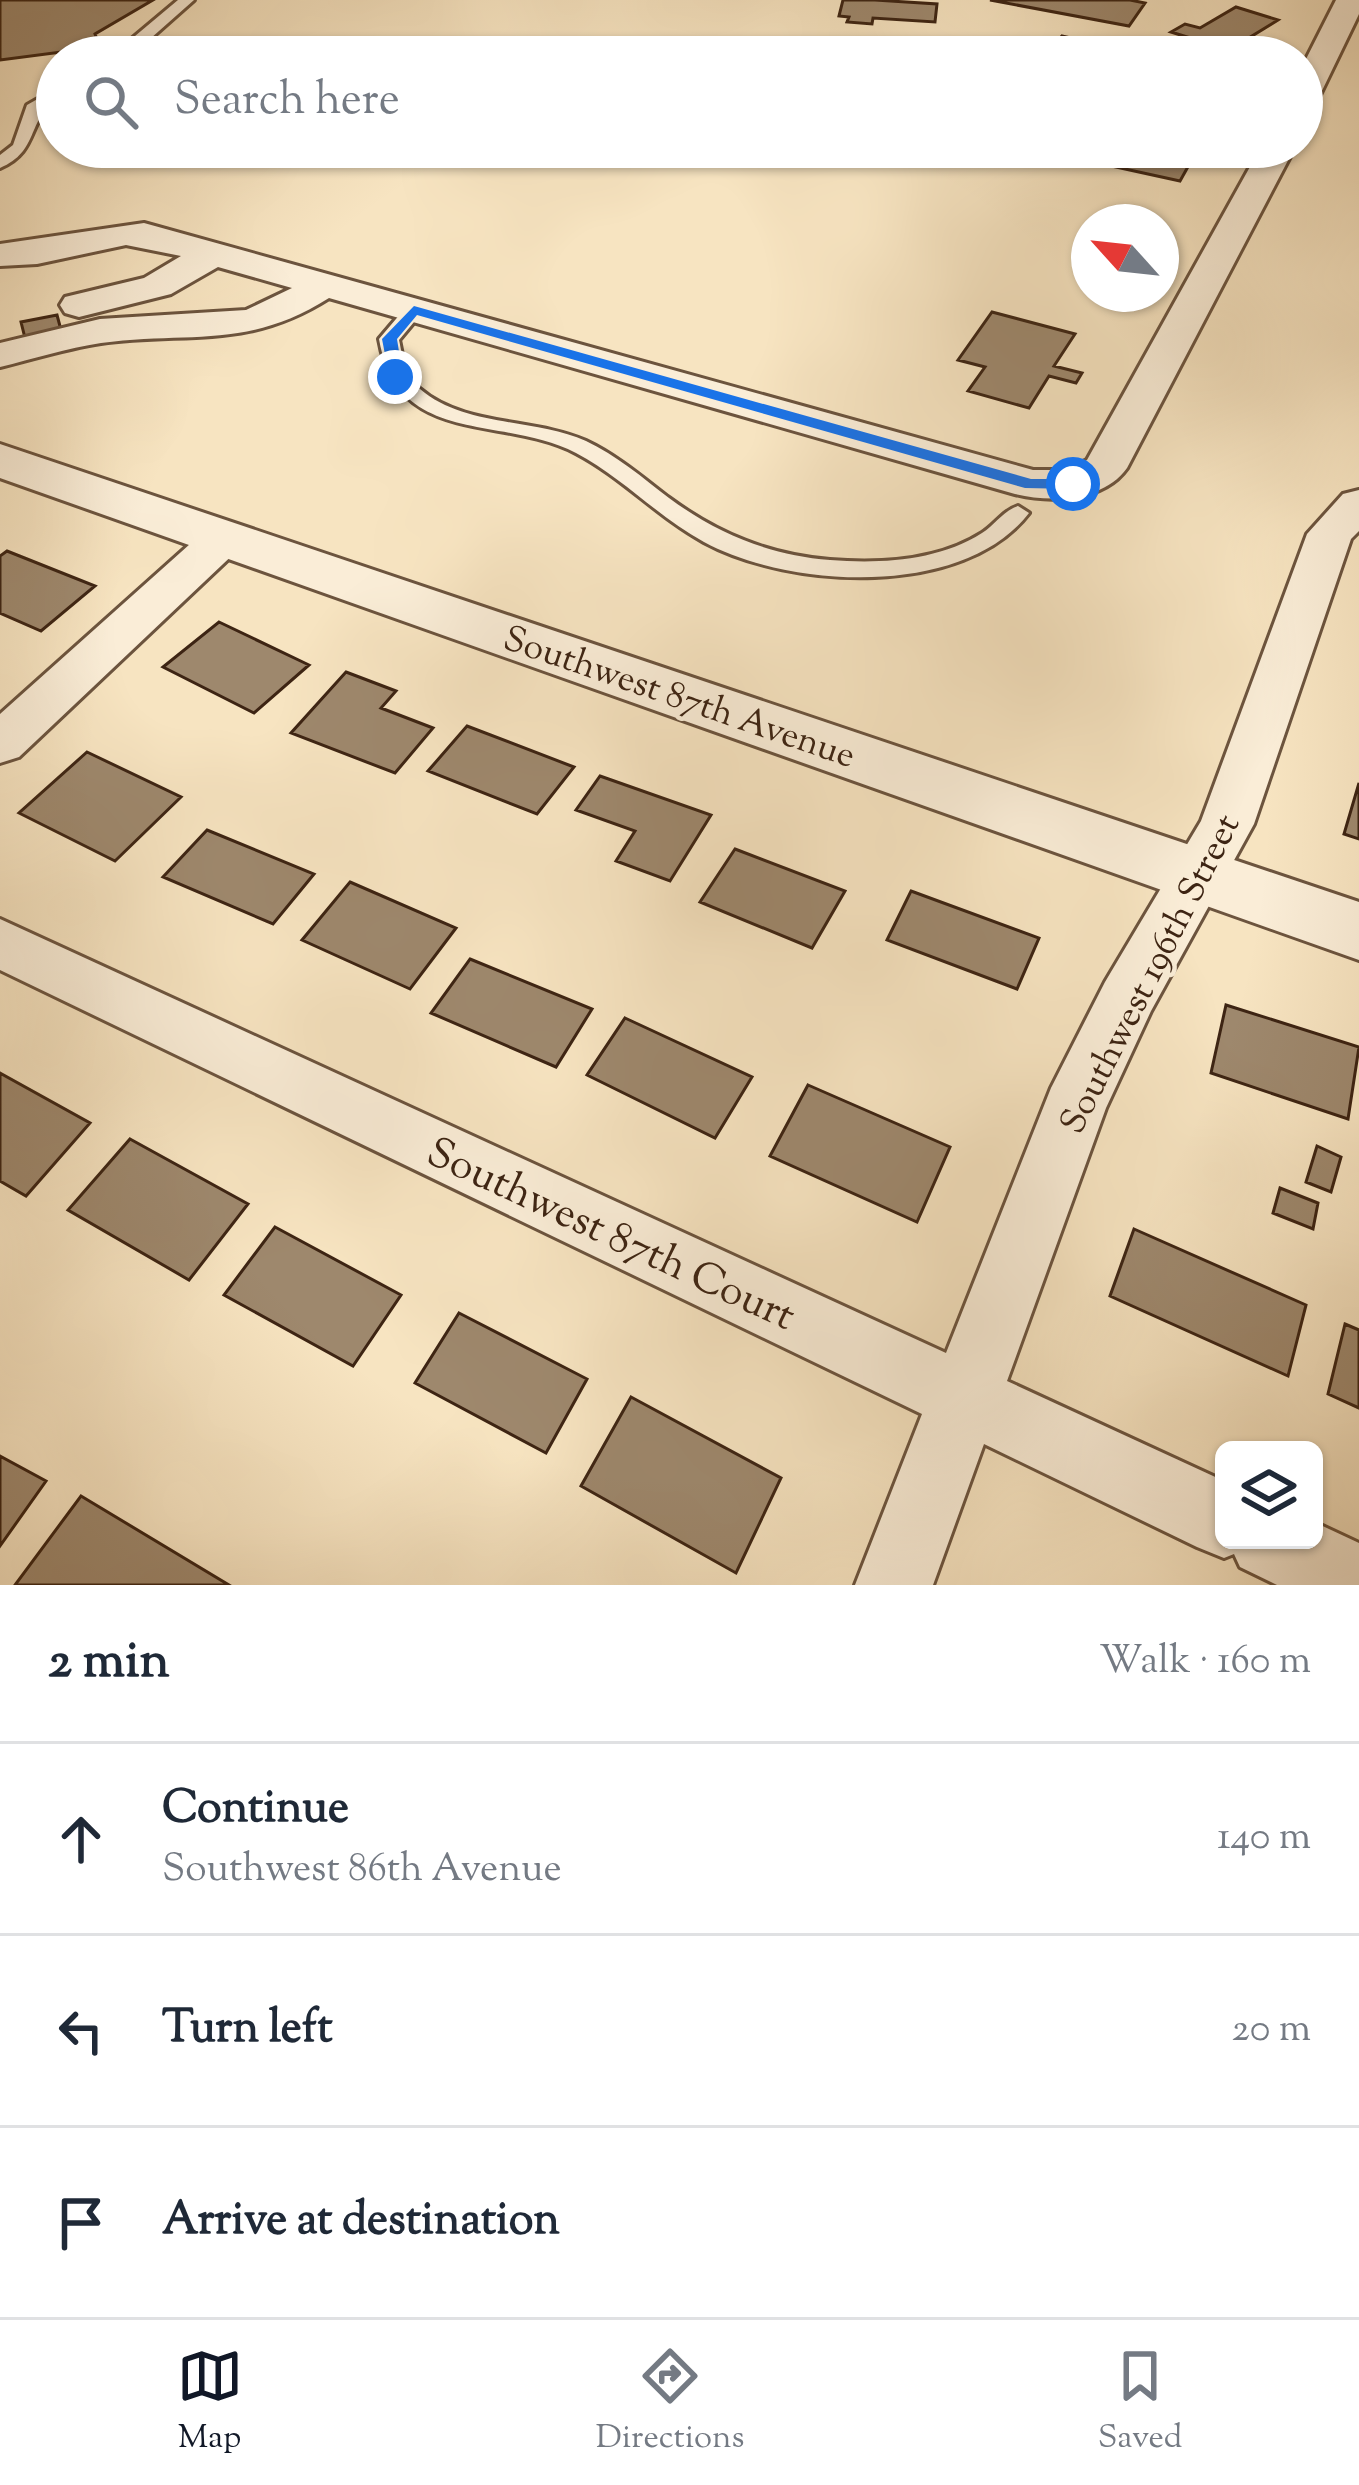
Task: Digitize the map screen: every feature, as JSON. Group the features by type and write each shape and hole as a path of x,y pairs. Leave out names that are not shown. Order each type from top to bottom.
{"street":[{"path":"1323,57 1352,0"},
{"path":"0,255 47,253 134,234 1030,484 1073,484 1105,468 1267,168"},
{"path":"0,355 112,315 214,254"},
{"path":"0,322 112,315 251,322 283,310 323,285"},
{"name":"Southwest 87th Avenue","path":"0,460 1359,931"},
{"name":"Southwest 196th Street","path":"895,1585 1074,1108 1126,1000 1227,824 1330,535 1359,504"},
{"path":"0,744 225,537"},
{"name":"Southwest 87th Court","path":"0,943 1215,1516"},
{"path":"1286,1549 1359,1583"}],"lane":[{"path":"148,36 161,18 187,0"},
{"path":"0,163 21,147 36,106"},
{"path":"414,310 389,339 395,377 413,396 446,414 543,432 580,446 646,486 699,529 752,554 843,567 912,566 988,543 1018,513"}],"building":[{"path":"0,0 153,0 96,36 36,36 36,55 0,60"},
{"path":"843,0 937,4 935,22 873,18 872,24 847,22 849,17 839,16"},
{"path":"990,0 1130,0 1145,3 1129,26"},
{"path":"1236,7 1278,20 1252,36 1171,32 1185,24 1200,28"},
{"path":"1120,168 1187,168 1180,181"},
{"path":"992,312 1075,334 1054,366 1082,373 1076,383 1049,376 1029,408 968,391 985,367 958,360"},
{"path":"57,315 61,330 25,338 21,322"},
{"path":"7,551 95,586 41,631 0,613 0,556"},
{"path":"219,622 309,665 254,713 163,667"},
{"path":"346,672 396,691 381,708 433,728 395,773 291,733"},
{"path":"467,726 574,767 537,814 428,771"},
{"path":"87,752 181,797 115,861 19,813"},
{"path":"600,776 711,815 670,881 616,861 635,831 576,810"},
{"path":"1359,783 1359,839 1344,834"},
{"path":"207,830 314,874 273,924 163,877"},
{"path":"735,849 845,891 812,948 700,902"},
{"path":"350,882 456,928 410,989 302,940"},
{"path":"911,891 1039,938 1017,989 887,940"},
{"path":"470,959 592,1009 556,1067 431,1013"},
{"path":"1226,1005 1359,1047 1348,1119 1211,1073"},
{"path":"625,1018 752,1077 715,1138 587,1075"},
{"path":"0,1073 90,1123 26,1196 0,1181"},
{"path":"808,1085 950,1147 917,1222 770,1156"},
{"path":"130,1139 248,1204 189,1280 68,1210"},
{"path":"1317,1146 1341,1157 1331,1192 1306,1182"},
{"path":"1280,1188 1318,1203 1313,1229 1273,1213"},
{"path":"275,1227 401,1295 353,1366 224,1295"},
{"path":"1134,1229 1306,1305 1288,1376 1110,1296"},
{"path":"459,1313 587,1379 546,1453 415,1383"},
{"path":"1345,1324 1359,1330 1359,1408 1328,1394"},
{"path":"631,1397 781,1478 736,1573 581,1486"},
{"path":"0,1456 46,1481 0,1546"},
{"path":"81,1496 229,1585 15,1585"}],"route":[{"path":"395,377 389,339 414,310 1030,484 1073,484"}]}
